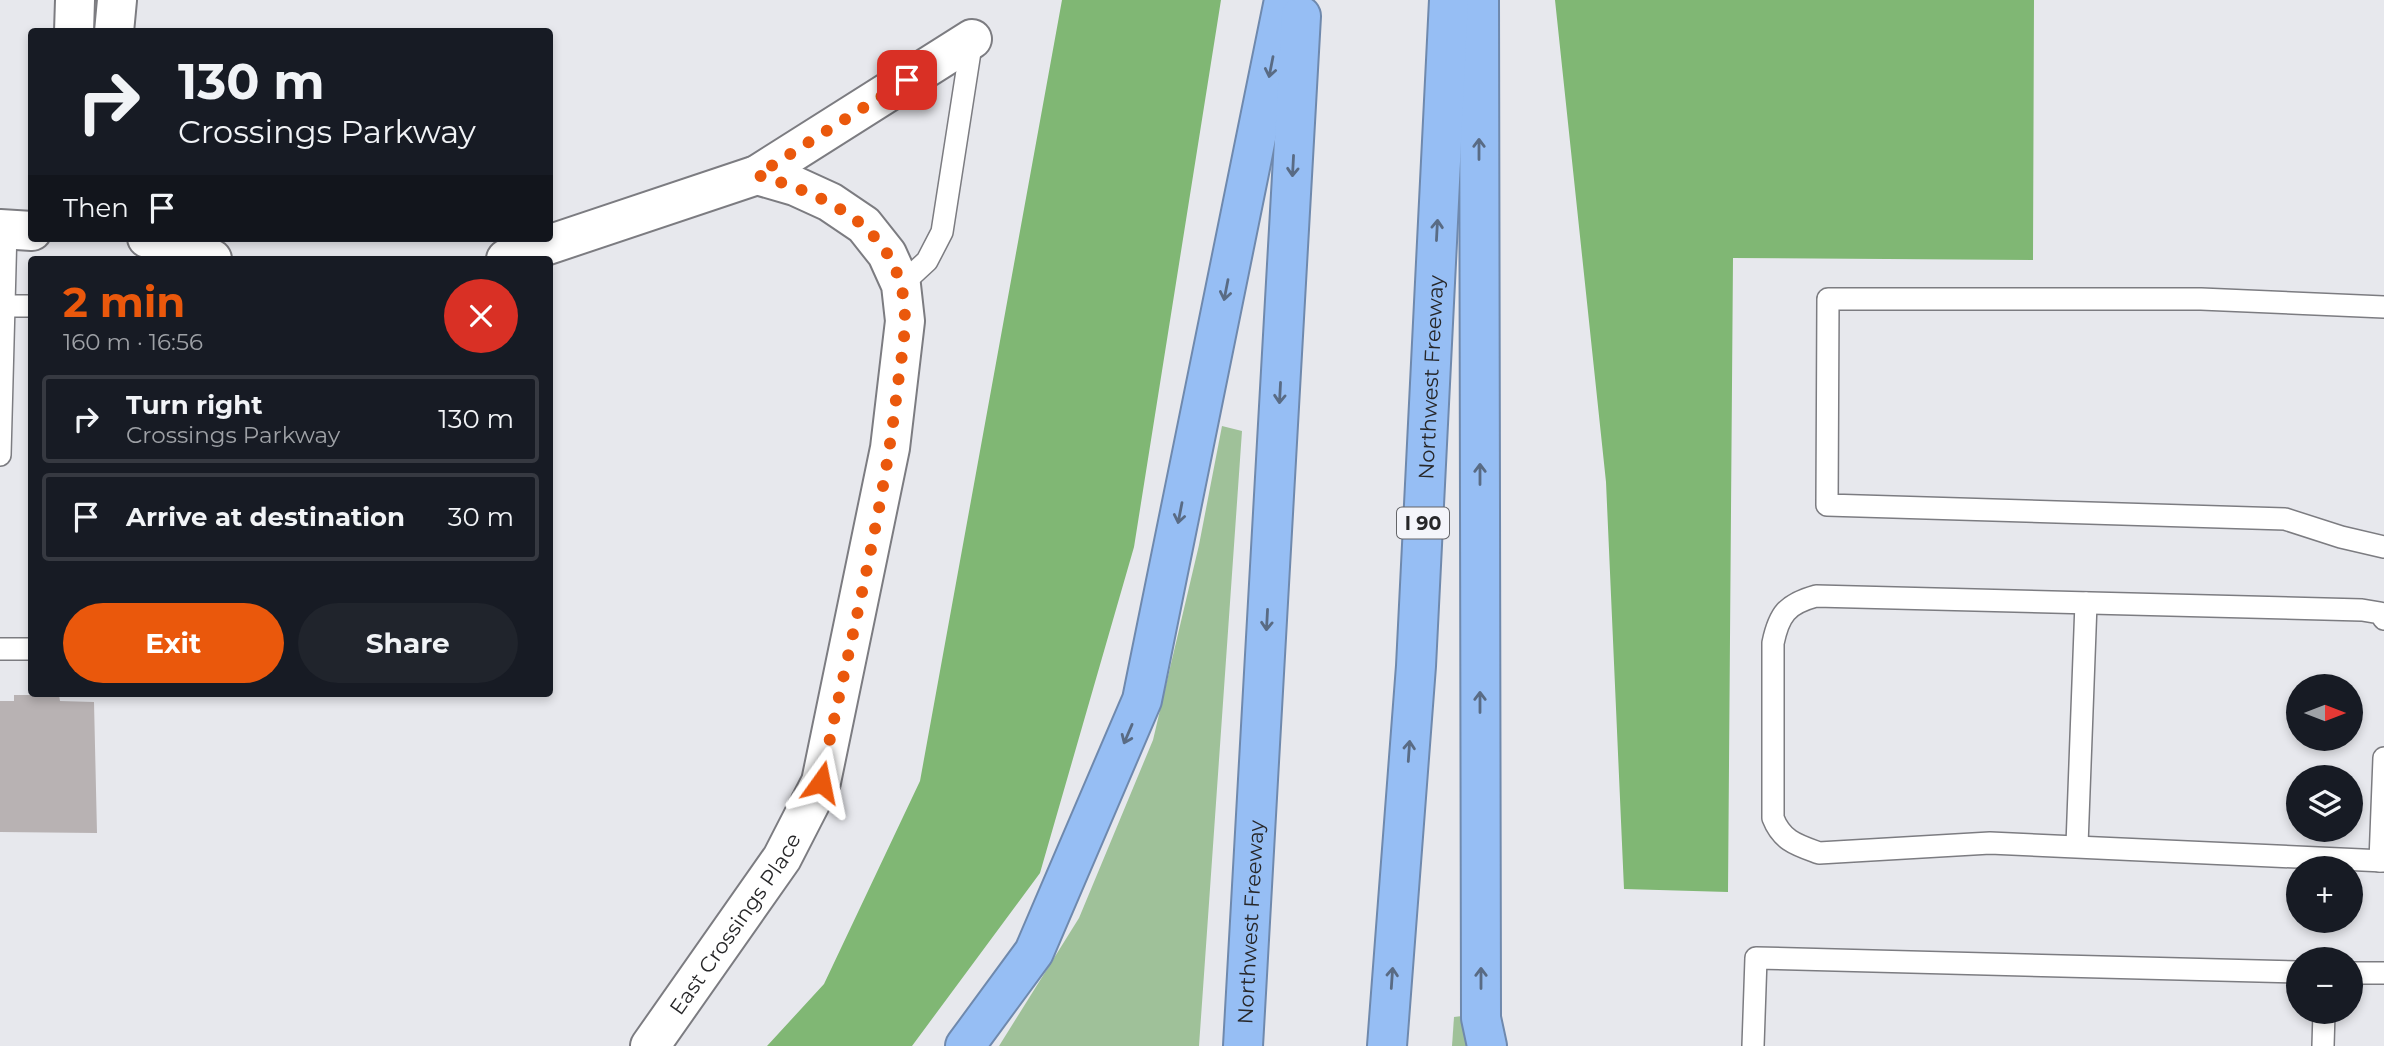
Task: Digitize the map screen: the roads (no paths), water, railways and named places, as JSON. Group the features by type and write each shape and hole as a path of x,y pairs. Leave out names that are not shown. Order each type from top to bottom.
{"highway":[{"path":"965,1046 1034,952 1142,701 1284,0"},
{"name":"Northwest Freeway","path":"1243,1046 1302,0"},
{"name":"Northwest Freeway","path":"1387,1046 1416,666 1449,0"},
{"path":"1479,0 1481,1004 1487,1046"}],"street":[{"path":"74,28 75,0"},
{"path":"114,28 117,0"},
{"path":"515,256 757,175 972,39"},
{"name":"East Crossings Place","path":"650,1046 782,858 821,782 890,448 905,321 901,285 887,254 864,225 830,202 795,186 757,175"},
{"path":"159,242 203,256"}],"lane":[{"path":"901,285 927,261 942,232 972,39"},
{"path":"0,455 5,306 13,230"},
{"path":"2384,307 2202,299 1828,299 1827,505 2285,519 2384,547"},
{"path":"5,306 28,306"},
{"path":"2384,619 2381,613 2362,610 1816,596 1785,609 1777,622 1773,643 1773,818 1779,833 1793,844 1819,853 1990,843 2382,861 2384,758"},
{"path":"2077,845 2086,603"},
{"path":"0,649 28,649"},
{"path":"1753,1046 1756,958 2286,972"},
{"path":"2363,973 2384,973"},
{"path":"2323,1046 2324,1024"}]}
